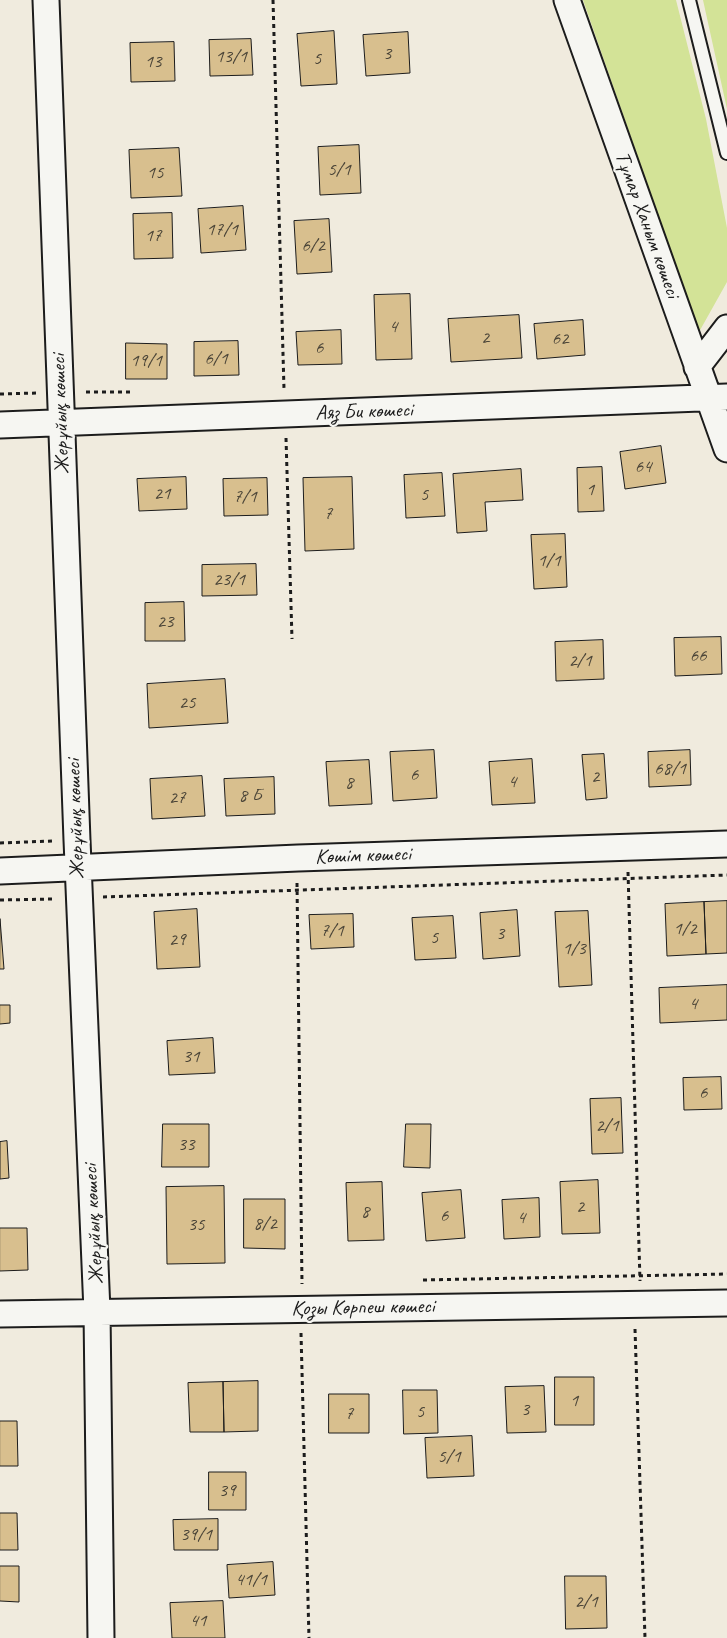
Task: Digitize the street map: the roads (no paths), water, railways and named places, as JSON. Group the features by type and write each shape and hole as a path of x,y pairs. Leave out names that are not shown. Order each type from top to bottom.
{"street":[{"name":"Жерұйық көшесі","path":"46,0 79,898 97,1312 101,1638"},
{"name":"Тұмар Ханым көшесі","path":"567,0 697,367 718,398 727,449"},
{"path":"697,367 724,329"},
{"name":"Аяз Би көшесі","path":"0,425 718,398"},
{"name":"Көшім көшесі","path":"0,871 298,858 727,844"},
{"name":"Қозы Көрпеш көшесі","path":"0,1314 727,1303"}],"lane":[{"path":"689,0 727,153"}]}
